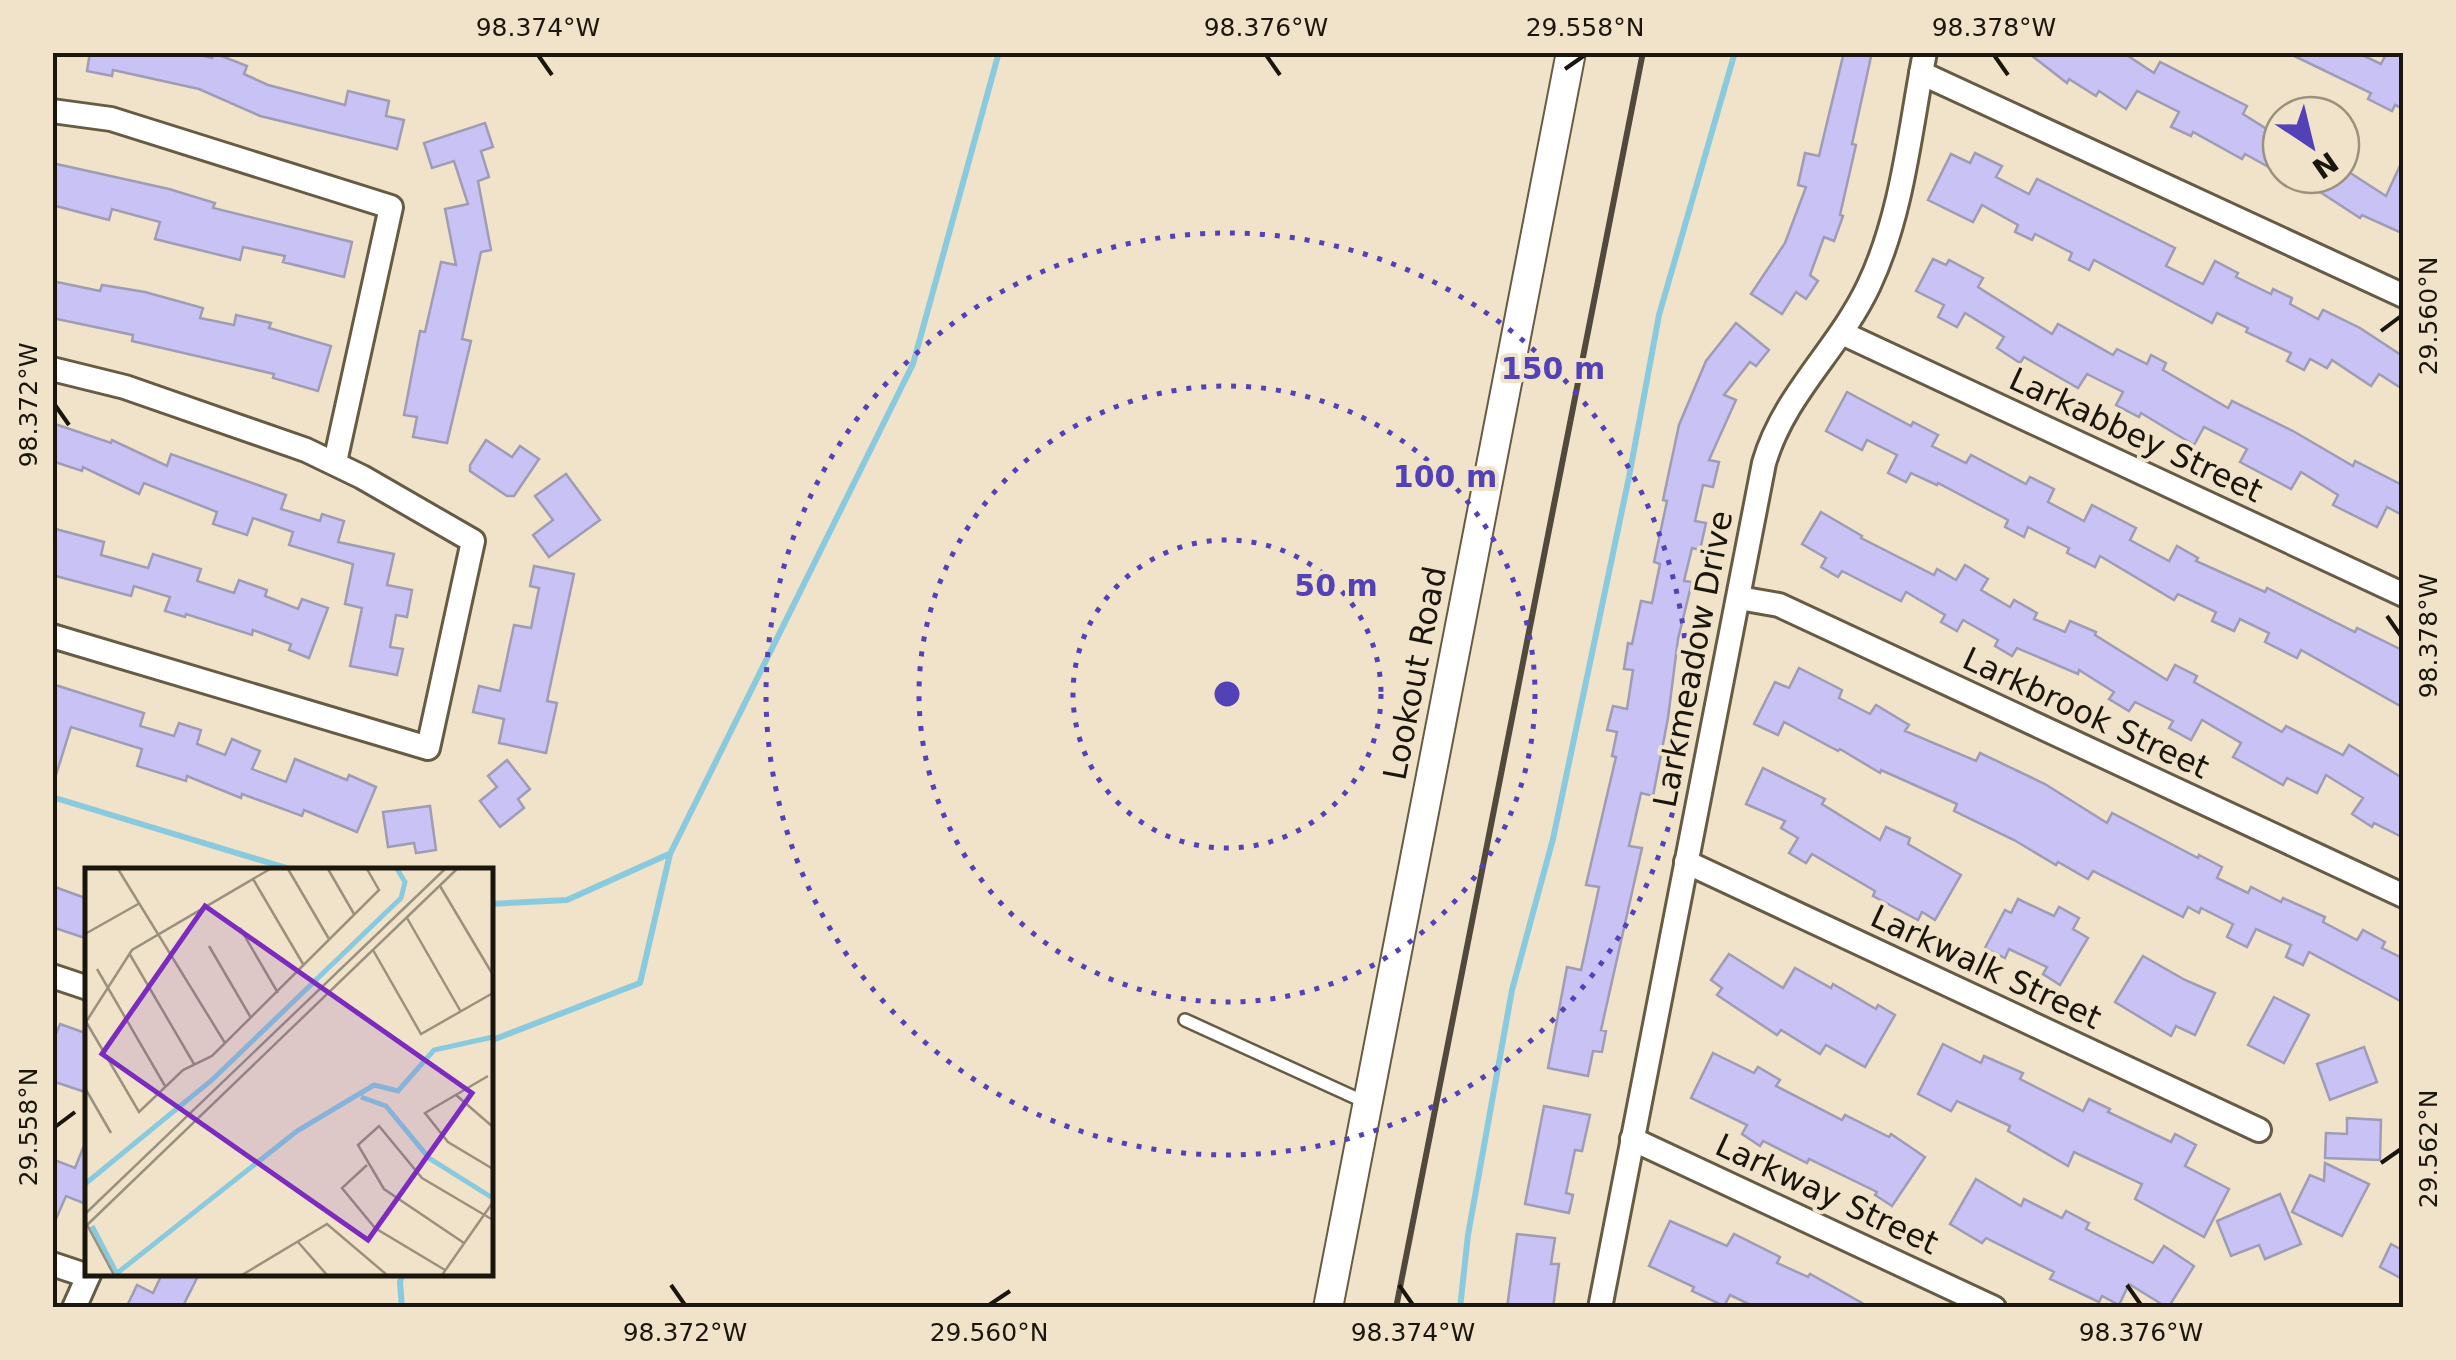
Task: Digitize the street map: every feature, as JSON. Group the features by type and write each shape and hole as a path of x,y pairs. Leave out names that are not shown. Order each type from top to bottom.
{"street":[{"name":"Lookout Road","path":"1328,1308 1571,52"},
{"path":"1923,63 2404,296"},
{"name":"Larkmeadow Drive","path":"1600,1308 1772,436 1799,388 1842,333 1870,284 1884,248 1923,63"},
{"path":"52,111 129,124 391,208 335,462"},
{"name":"Larkabbey Street","path":"1842,333 2404,595"},
{"path":"52,369 125,387 335,462 473,541 428,748 52,636"},
{"name":"Larkbrook Street","path":"1738,598 1779,605 2404,896"},
{"name":"Larkwalk Street","path":"1686,862 2258,1130"},
{"path":"52,976 85,987"},
{"name":"Larkway Street","path":"1632,1139 1994,1308"},
{"path":"52,1264 85,1273"},
{"path":"74,1308 89,1275"}],"lane":[{"path":"1185,1020 1367,1104"}],"building":[{"path":"90,52 189,52 212,58 214,53 247,66 244,74 268,85 345,105 348,91 389,101 386,116 404,120 397,149 260,116 199,89 113,70 112,76 87,71"},
{"path":"1844,52 1872,52 1852,144 1856,145 1840,215 1843,216 1834,241 1824,237 1810,275 1818,281 1806,299 1796,292 1782,314 1751,294 1785,243 1806,187 1798,185 1805,153 1819,156"},
{"path":"2027,52 2122,52 2154,73 2160,62 2247,106 2243,114 2261,125 2261,163 2245,154 2242,159 2193,132 2191,136 2171,127 2179,112 2137,91 2126,109 2099,91 2096,96 2069,79 2067,83"},
{"path":"2286,52 2356,52 2381,64 2387,52 2404,52 2404,109 2395,105 2392,111 2368,99 2371,93"},
{"path":"485,123 493,147 481,151 489,177 478,181 491,250 481,252 462,339 471,341 447,443 413,437 417,417 404,415 420,331 425,332 441,262 456,265 445,209 468,204 454,161 432,168 424,143"},
{"path":"1975,153 2002,166 1996,177 2029,194 2037,179 2175,248 2166,266 2203,284 2215,261 2238,273 2236,277 2271,294 2273,289 2292,298 2290,304 2318,319 2323,310 2360,328 2404,357 2404,390 2379,374 2371,386 2332,360 2327,368 2310,359 2304,370 2287,361 2291,353 2246,332 2248,328 2217,313 2212,323 2094,260 2089,270 2069,260 2072,253 2035,234 2032,240 2015,232 2018,225 1982,205 1973,222 1928,200 1951,154 1970,163"},
{"path":"2404,157 2404,234 2362,215 2360,218 2325,195 2361,195 2361,180 2386,196"},
{"path":"52,163 169,189 215,203 213,208 352,242 344,277 283,262 285,256 243,247 240,260 155,239 160,222 112,209 109,220 52,205"},
{"path":"1933,259 1946,265 1949,260 1983,278 1978,287 2052,334 2058,324 2113,355 2117,349 2147,364 2151,355 2166,363 2163,370 2228,408 2232,401 2353,466 2355,461 2404,486 2404,516 2387,507 2377,527 2333,505 2338,495 2301,472 2291,489 2240,462 2247,449 2204,427 2194,445 2141,413 2139,417 2116,405 2123,392 2087,374 2078,388 2024,357 2020,363 1997,348 2004,337 1965,313 1957,327 1938,317 1944,305 1916,291"},
{"path":"52,281 100,291 102,285 145,292 203,308 200,318 234,325 236,315 271,323 269,328 331,346 318,391 273,378 274,374 132,341 133,335 52,318"},
{"path":"1736,323 1769,350 1756,366 1750,362 1724,395 1736,400 1709,460 1719,462 1713,487 1703,485 1695,521 1706,523 1700,550 1692,548 1684,581 1692,582 1678,639 1653,796 1641,793 1629,846 1642,848 1601,1030 1606,1031 1602,1052 1593,1051 1588,1076 1548,1068 1567,967 1581,970 1599,887 1586,885 1616,757 1612,756 1617,732 1607,730 1613,706 1627,709 1633,670 1624,669 1628,643 1632,644 1641,601 1652,603 1660,564 1654,562 1667,501 1663,500 1679,425 1706,361"},
{"path":"1847,392 1911,426 1913,422 1938,435 1932,446 1966,463 1971,455 2026,484 2030,477 2054,489 2048,502 2084,521 2092,505 2136,528 2130,540 2169,561 2177,546 2198,558 2196,561 2265,592 2267,588 2355,632 2357,628 2404,651 2404,708 2301,650 2297,658 2265,642 2269,633 2240,619 2234,631 2212,621 2216,612 2178,594 2174,600 2100,556 2095,567 2028,527 2024,537 2005,527 2008,520 1938,483 1911,473 1906,482 1888,473 1897,455 1867,440 1862,450 1826,431"},
{"path":"52,423 111,443 112,440 167,466 171,454 286,495 281,509 320,521 322,514 344,521 338,542 394,554 387,585 412,590 407,617 396,615 390,647 403,649 397,675 350,666 362,608 345,604 353,564 289,545 293,532 253,518 247,535 213,524 217,512 144,483 139,494 83,467 82,471 52,461"},
{"path":"486,440 512,457 520,446 539,459 514,496 507,496 470,471"},
{"path":"566,474 600,520 549,557 533,535 553,520 535,496"},
{"path":"1821,512 1861,538 1934,575 1937,569 1956,580 1965,565 1988,579 1981,590 2010,607 2014,600 2037,613 2034,619 2065,632 2070,621 2096,632 2095,635 2167,680 2175,665 2197,676 2194,682 2282,732 2286,726 2343,755 2349,745 2404,779 2404,838 2374,823 2372,827 2352,814 2363,798 2326,775 2317,793 2287,778 2283,785 2233,757 2241,743 2202,720 2191,740 2169,728 2173,721 2135,702 2129,711 2109,699 2114,692 2079,670 2078,674 2017,648 2012,656 1995,646 1998,640 1963,620 1957,631 1941,622 1945,615 1906,592 1901,601 1842,571 1838,577 1821,567 1826,558 1802,544"},
{"path":"52,528 104,542 101,555 148,568 153,554 201,569 197,581 234,593 239,580 267,590 265,596 298,609 302,599 328,608 309,658 289,650 291,644 253,630 252,635 165,611 170,597 134,586 131,596 52,575"},
{"path":"534,566 574,574 547,701 557,703 546,753 499,743 504,719 473,712 479,686 500,691 514,625 531,628 539,588 530,586"},
{"path":"1799,668 1842,690 1839,698 1870,714 1876,705 1909,725 1905,731 1976,761 1980,753 2045,784 2107,823 2112,813 2198,858 2199,855 2222,867 2217,878 2248,893 2251,887 2281,902 2283,898 2325,917 2323,922 2357,940 2363,930 2385,942 2382,948 2404,959 2404,1003 2309,952 2303,965 2286,957 2291,945 2256,929 2247,947 2227,937 2233,924 2201,908 2199,913 2188,907 2183,917 2093,871 2088,879 2058,862 2056,865 1954,811 1957,804 1881,770 1880,773 1784,722 1778,735 1754,724 1775,682 1789,688"},
{"path":"52,684 144,713 140,726 174,736 179,723 201,730 197,744 225,755 232,739 260,751 252,769 286,782 295,759 376,787 357,832 304,810 302,816 242,794 241,798 187,776 186,781 137,766 142,749 71,727 56,775 52,775"},
{"path":"507,760 530,789 518,799 524,808 500,827 480,801 497,787 488,776"},
{"path":"1763,768 1825,799 1822,804 1880,840 1886,827 1910,838 1908,844 1961,875 1935,920 1922,912 1918,920 1873,896 1875,891 1812,854 1806,863 1789,853 1798,838 1781,828 1785,821 1746,804"},
{"path":"430,806 436,850 416,853 414,843 388,847 383,812"},
{"path":"52,886 85,898 85,938 52,927"},
{"path":"2018,899 2054,916 2059,907 2079,918 2073,929 2088,938 2060,985 2043,974 2047,967 2009,949 2005,958 1985,948 2005,910 2011,913"},
{"path":"1729,954 1783,988 1795,968 1895,1015 1865,1067 1826,1045 1820,1054 1781,1030 1777,1035 1717,995 1722,988 1711,980"},
{"path":"2143,956 2215,993 2195,1035 2176,1026 2171,1036 2115,1002"},
{"path":"2274,997 2309,1015 2284,1063 2248,1045"},
{"path":"60,1024 85,1033 85,1092 52,1081 52,1044"},
{"path":"1943,1044 1981,1063 1984,1056 2023,1073 2020,1079 2083,1111 2089,1099 2171,1142 2175,1134 2196,1145 2185,1166 2229,1189 2204,1237 2135,1199 2142,1184 2074,1152 2068,1166 2008,1131 2010,1126 1957,1101 1951,1111 1918,1094"},
{"path":"2364,1047 2377,1082 2330,1100 2317,1064"},
{"path":"1713,1053 1754,1073 1758,1067 1780,1080 1776,1086 1842,1120 1845,1115 1889,1137 1891,1134 1925,1157 1892,1206 1875,1195 1877,1192 1809,1159 1807,1163 1763,1141 1760,1146 1742,1134 1747,1125 1691,1098"},
{"path":"1544,1106 1590,1115 1582,1151 1575,1150 1566,1193 1573,1195 1569,1213 1525,1204"},
{"path":"2347,1118 2381,1120 2380,1160 2325,1158 2326,1133 2347,1134"},
{"path":"85,1143 85,1204 66,1196 52,1228 52,1159 75,1168"},
{"path":"2325,1163 2369,1184 2342,1236 2292,1212 2310,1175 2324,1181"},
{"path":"1976,1179 2021,1206 2024,1199 2062,1218 2066,1211 2089,1223 2086,1229 2153,1263 2164,1246 2194,1266 2168,1308 2129,1284 2119,1305 2102,1296 2099,1302 2050,1279 2054,1272 1986,1238 1982,1243 1950,1224"},
{"path":"2280,1194 2301,1244 2265,1259 2259,1245 2231,1256 2217,1221"},
{"path":"1670,1221 1727,1246 1734,1234 1780,1257 1777,1263 1808,1277 1810,1274 1871,1308 1757,1308 1730,1295 1724,1306 1649,1266"},
{"path":"1517,1234 1555,1238 1551,1264 1559,1264 1553,1308 1507,1308"},
{"path":"2391,1244 2404,1251 2404,1280 2380,1267"},
{"path":"162,1275 198,1275 182,1308 126,1308 137,1285 153,1293"}],"waterway":[{"path":"492,1040 640,983 670,854 913,364 999,52"},
{"path":"1460,1308 1468,1235 1512,990 1553,839 1659,315 1735,52"},
{"path":"52,797 286,868"},
{"path":"492,904 567,900 669,854"},
{"path":"402,1275 402,1308"}],"railway":[{"path":"1396,1308 1643,52"}]}
